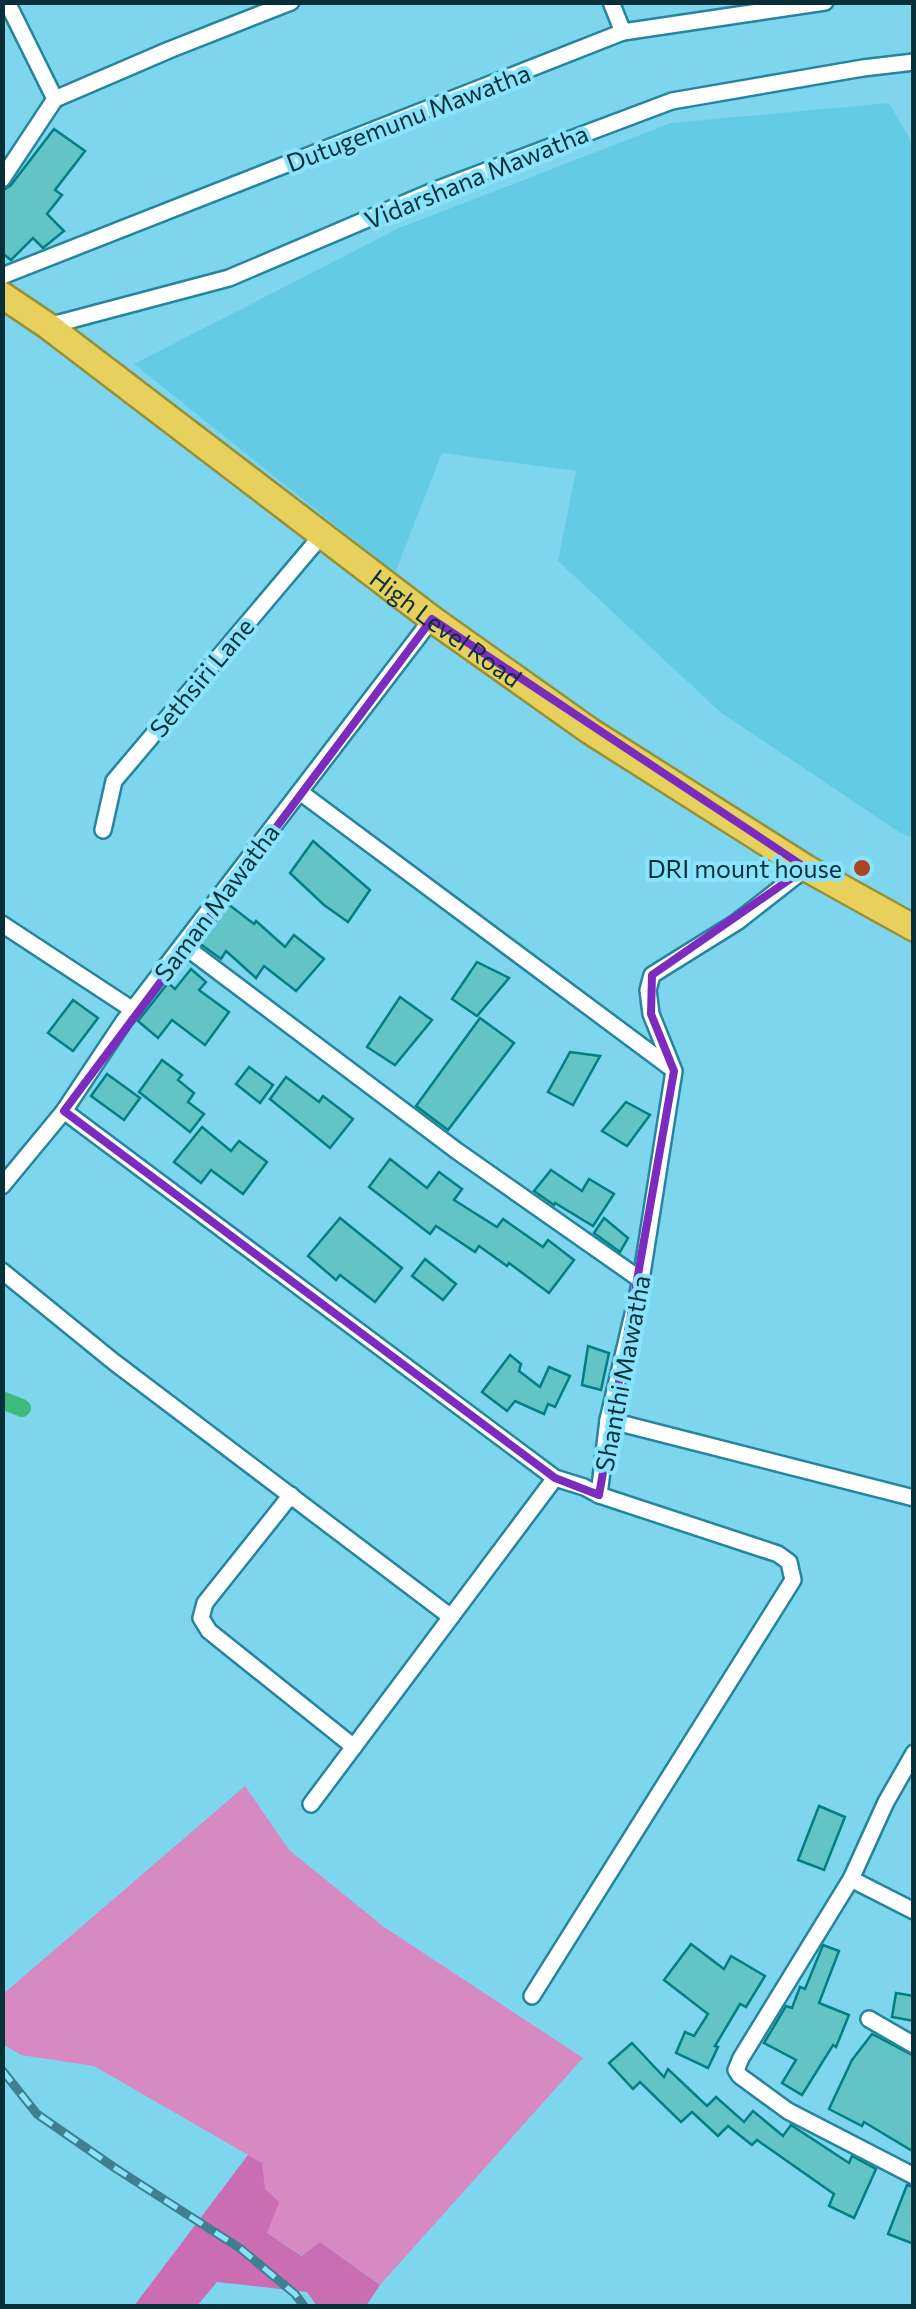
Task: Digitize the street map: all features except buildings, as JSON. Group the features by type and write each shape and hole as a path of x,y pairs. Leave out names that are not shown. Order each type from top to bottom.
{"highway":[{"name":"High Level Road","path":"2,294 432,619 590,731 806,868 914,928"}],"street":[{"path":"6,2 56,99"},
{"path":"2,179 56,99 291,2"},
{"path":"611,2 623,32"},
{"name":"Dutugemunu Mawatha","path":"2,276 623,32 825,2"},
{"name":"Vidarshana Mawatha","path":"48,326 228,278 438,188 672,100 914,62"},
{"name":"Sethsiri Lane","path":"103,830 114,781 321,536"},
{"name":"Saman Mawatha","path":"2,1186 64,1111 133,1010 432,619"},
{"path":"300,792 674,1071"},
{"path":"674,1071 651,1014 648,990 652,975 738,922 806,868"},
{"path":"2,924 133,1010"},
{"path":"183,945 457,1151 641,1280"},
{"name":"Shanthi Mawatha","path":"532,1996 792,1580 790,1562 778,1554 598,1495 608,1420 641,1280 674,1071"},
{"path":"64,1111 555,1478 598,1495"},
{"path":"2,1271 114,1362 451,1618"},
{"path":"608,1420 914,1498"},
{"path":"310,1804 555,1478"},
{"path":"291,1495 205,1603 200,1618 209,1630 354,1748"},
{"path":"914,1752 851,1879 736,2070 788,2110 914,2176"},
{"path":"851,1879 914,1910"},
{"path":"869,2020 914,2044"}],"highlighted area":[{"path":"432,619 806,868 652,975 651,1014 674,1071 599,1495 555,1478 64,1111"}],"shaded area":[{"path":"889,103 914,146 913,838 720,712 558,561 576,471 442,453 395,573 134,364 399,228 671,123"},
{"path":"245,1786 289,1850 384,1927 583,2058 380,2285 320,2242 303,2256 267,2233 262,2163 94,2066 21,2055 3,2044 2,1995"},
{"path":"248,2155 262,2163 265,2189 279,2202 267,2233 302,2256 320,2242 380,2285 366,2306 317,2306 307,2292 217,2282 197,2306 134,2306"}],"waterway":[{"path":"2,1400 22,1408"}],"railway":[{"path":"2,2070 37,2114 241,2249 304,2306"}],"place":[{"name":"DRI mount house","path":"862,868"}]}
